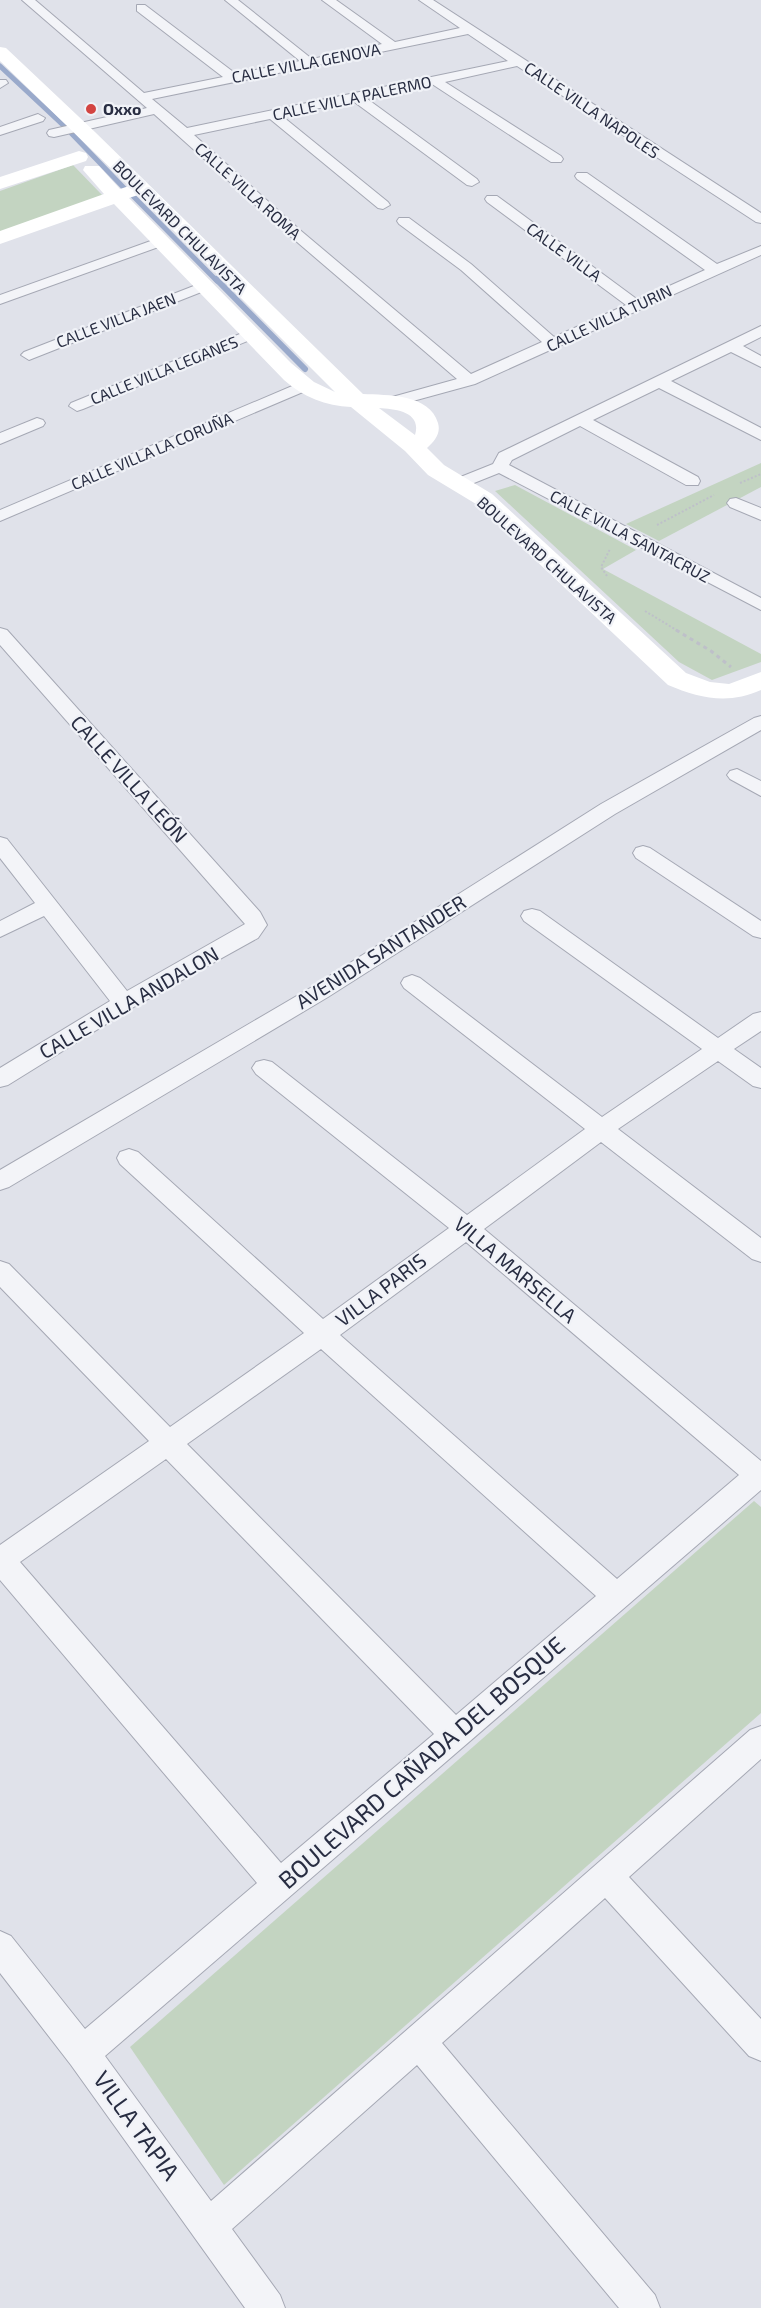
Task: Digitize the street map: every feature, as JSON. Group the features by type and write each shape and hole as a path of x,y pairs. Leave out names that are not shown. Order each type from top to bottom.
{"street":[{"name":"CALLE VILLA ROMA","path":"28,0 184,133 463,382"},
{"path":"231,0 310,63"},
{"path":"328,0 393,46"},
{"name":"CALLE VILLA NAPOLES","path":"425,0 761,219"},
{"path":"141,8 233,78"},
{"name":"CALLE VILLA GENOVA","path":"142,97 470,30"},
{"name":"BOULEVARD CHULAVISTA","path":"0,52 85,132 359,403 413,446 436,470 484,499 677,679 706,691 729,692 757,683"},
{"name":"CALLE VILLA PALERMO","path":"184,133 520,62"},
{"path":"435,81 556,159"},
{"path":"0,131 13,95"},
{"name":"BOULEVARD CHULAVISTA","path":"13,95 79,156 159,242 304,386 336,399 359,403 391,402 420,412"},
{"path":"356,97 472,182"},
{"path":"54,133 85,132 161,114"},
{"path":"273,115 383,205"},
{"path":"0,183 79,156"},
{"path":"582,176 715,270"},
{"path":"0,238 141,188"},
{"name":"CALLE VILLA","path":"492,199 636,305"},
{"path":"404,221 466,267 553,344"},
{"path":"0,300 159,242"},
{"name":"CALLE VILLA TURIN","path":"391,402 463,382 761,250"},
{"name":"CALLE VILLA JAEN","path":"29,355 204,286"},
{"path":"459,484 500,466 505,457 761,331"},
{"name":"CALLE VILLA LEGANES","path":"77,406 252,334"},
{"path":"731,346 761,362"},
{"name":"CALLE VILLA TURIN","path":"420,412 463,382"},
{"path":"660,382 761,435"},
{"name":"CALLE VILLA LA CORUÑA","path":"0,516 304,386"},
{"path":"413,446 423,441 429,432 428,422 420,412"},
{"path":"581,420 692,481"},
{"path":"0,438 37,423"},
{"name":"CALLE VILLA SANTACRUZ","path":"500,466 631,538 761,605"},
{"path":"736,503 761,515"},
{"name":"CALLE VILLA LEÓN","path":"0,634 252,916 256,925"},
{"name":"AVENIDA SANTANDER","path":"0,1181 320,992 608,808 761,722"},
{"path":"737,775 761,790"},
{"path":"0,844 124,1003"},
{"path":"643,853 761,931"},
{"path":"0,930 48,905"},
{"path":"532,916 761,1080"},
{"name":"CALLE VILLA ANDALON","path":"0,1079 124,1003 250,933 256,925"},
{"path":"412,983 761,1251"},
{"name":"VILLA PARIS","path":"0,1560 322,1334 603,1128 761,1020"},
{"name":"VILLA MARSELLA","path":"264,1068 465,1227 760,1475"},
{"path":"129,1158 617,1597"},
{"path":"0,1271 453,1734"},
{"name":"BOULEVARD CAÑADA DEL BOSQUE","path":"83,2052 280,1886 453,1734 760,1475"},
{"path":"0,1560 280,1886"},
{"path":"208,2227 761,1741"},
{"path":"607,1877 761,2044"},
{"name":"VILLA TAPIA","path":"0,1947 83,2052 267,2308"},
{"path":"418,2041 642,2308"}],"green space":[{"path":"73,165 103,196 0,234 0,191"},
{"path":"761,463 761,487 659,541 626,524"},
{"path":"515,485 636,550 603,569 761,654 761,662 712,680 679,662 495,491"},
{"path":"754,1501 761,1507 761,1713 224,2185 130,2047"}],"waterway":[{"path":"0,66 64,126"},
{"path":"71,133 125,189"},
{"path":"133,196 217,281"},
{"path":"216,279 305,369"}],"place":[{"name":"Oxxo","path":"91,109"}]}
